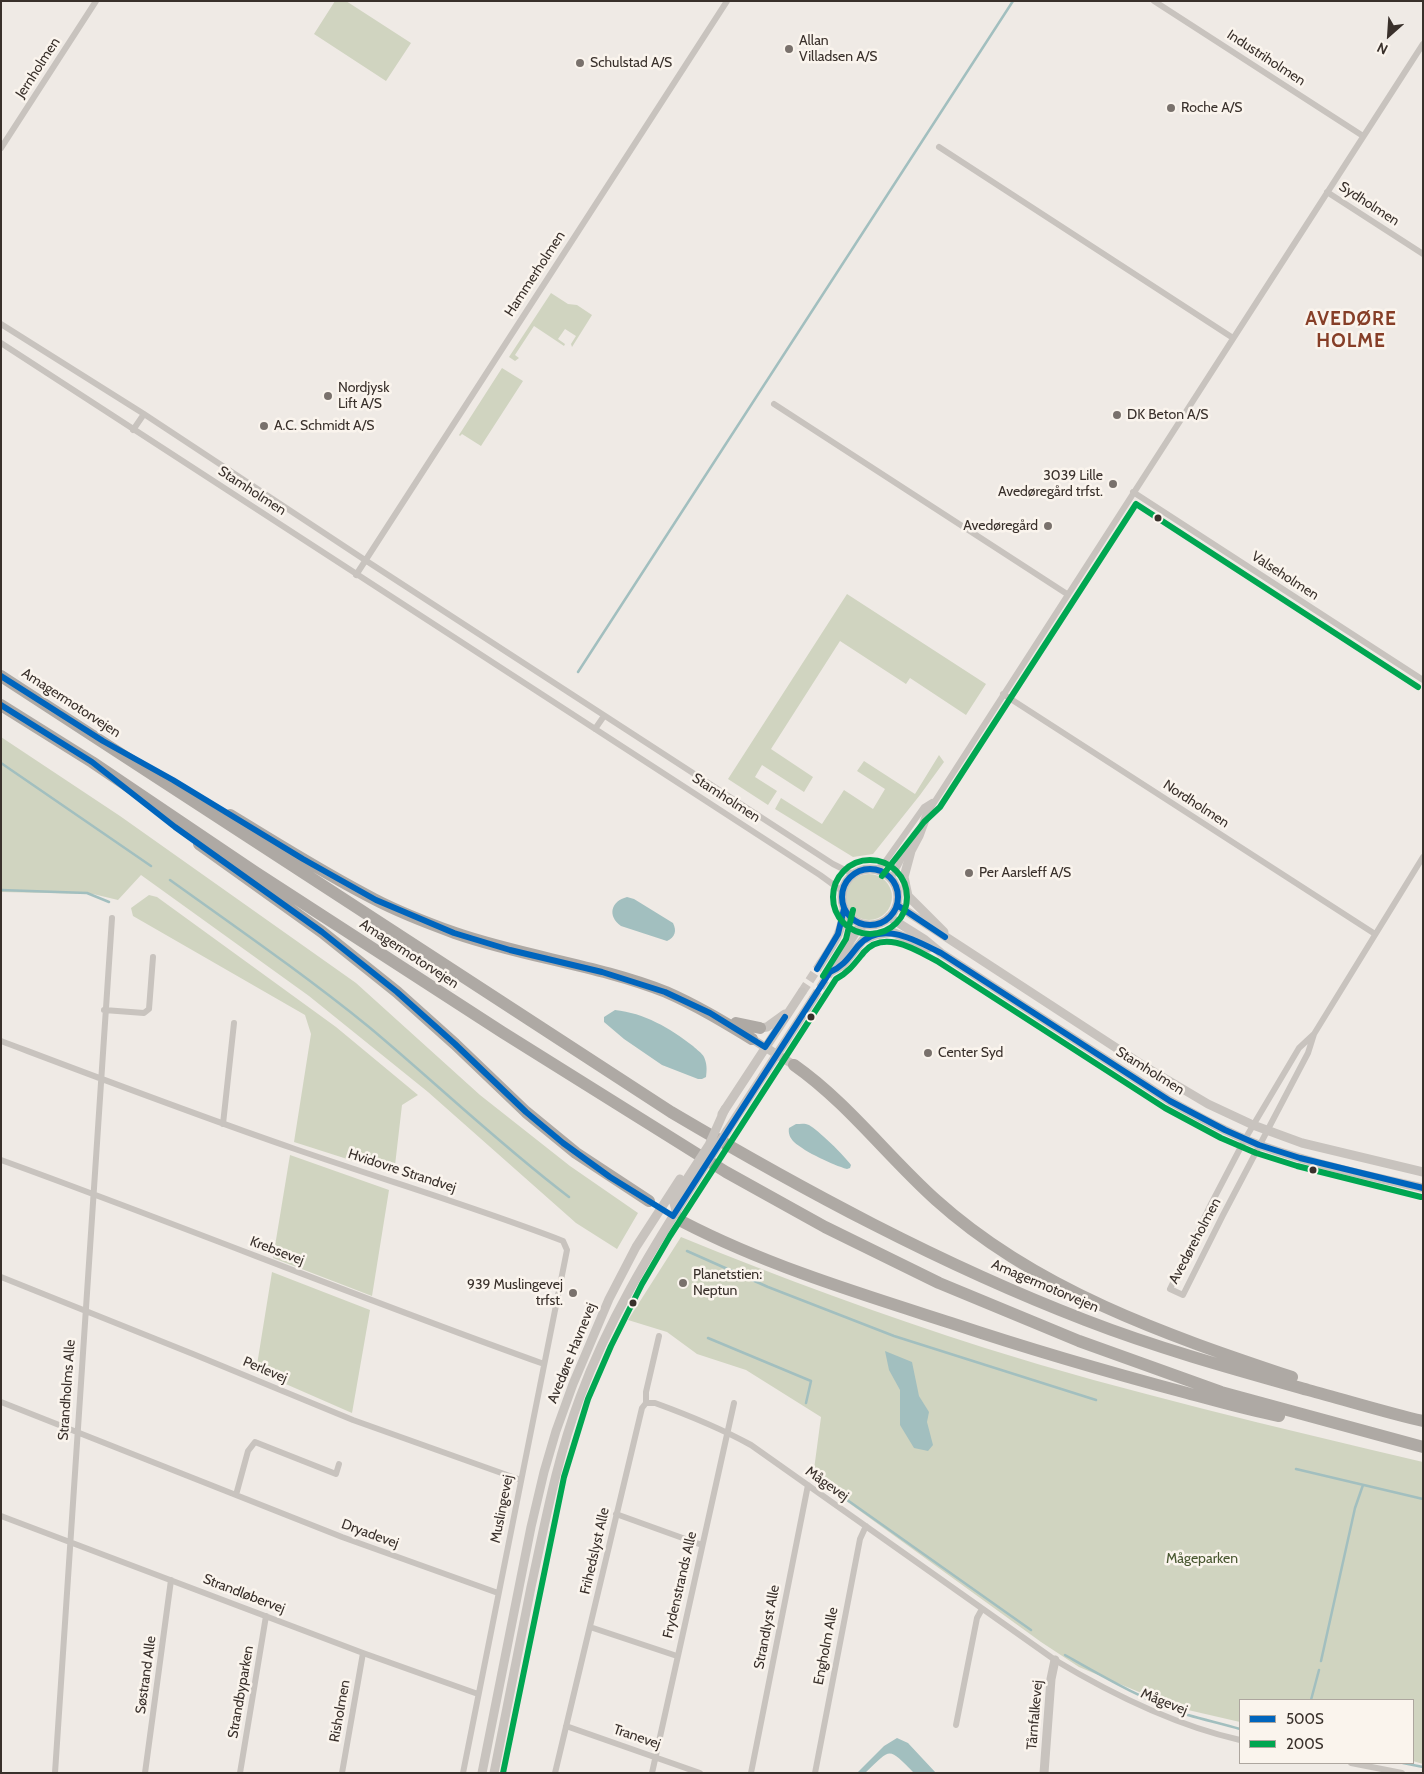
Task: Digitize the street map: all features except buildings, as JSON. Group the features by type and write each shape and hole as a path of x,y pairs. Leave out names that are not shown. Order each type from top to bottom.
{"highway":[{"name":"Amagermotorvejen","path":"1,676 670,1112 736,1151 834,1204 947,1260 1085,1320 1224,1367 1419,1420"},
{"name":"Amagermotorvejen","path":"1,705 92,762 255,872 502,1032 726,1172 825,1227 939,1283 1079,1342 1221,1392 1423,1447"},
{"path":"103,741 173,780 302,859 376,900 454,932 510,950 602,972 665,992 756,1036"},
{"path":"92,762 175,827 322,932 397,992 526,1112 576,1153 649,1201"},
{"path":"794,1065 831,1094 936,1200 985,1240 1047,1279 1106,1307 1190,1341 1419,1420"},
{"path":"677,1217 705,1233 775,1263 860,1294 999,1339 1111,1373 1273,1415 1375,1435"}],"street":[{"name":"Jernholmen","path":"1,148 96,1"},
{"name":"Hammerholmen","path":"365,560 727,1"},
{"name":"Industriholmen","path":"1154,1 1363,136"},
{"path":"891,879 931,806 1423,44"},
{"path":"939,147 1233,338"},
{"name":"Sydholmen","path":"1327,192 1423,254"},
{"name":"Stamholmen","path":"1,324 144,414 604,716 818,854 853,874"},
{"name":"Stamholmen","path":"1,343 842,891"},
{"path":"774,404 1067,594"},
{"path":"133,430 144,414"},
{"name":"Valseholmen","path":"1133,492 1423,680"},
{"path":"356,575 365,560"},
{"name":"Nordholmen","path":"1003,694 1375,934"},
{"path":"594,729 604,716"},
{"path":"876,870 885,862 924,807 931,806"},
{"path":"931,806 920,836 911,851 904,877 908,896 952,941"},
{"name":"Avedøreholmen","path":"1314,1034 1299,1048 1245,1139 1170,1289 1183,1295 1308,1053 1314,1034 1423,857"},
{"path":"821,962 839,935 843,924 842,891 846,882 853,874 867,869 885,873 891,879 897,888 897,905 890,917 880,923 864,925 857,930 830,972 844,964 863,940 875,935 892,932 903,935 941,954"},
{"name":"Stamholmen","path":"897,905 1179,1088 1253,1125 1302,1143 1423,1172"},
{"path":"844,909 854,921 864,925"},
{"name":"Stamholmen","path":"890,917 924,939 941,954 1170,1101 1206,1121 1260,1145 1333,1167 1423,1188"},
{"name":"Strandholms Alle","path":"55,1773 104,1010 112,918"},
{"path":"104,1010 144,1013 149,1009 153,957"},
{"name":"Avedøre Havnevej","path":"482,1773 531,1528 544,1472 572,1384 609,1299 636,1247 661,1209 722,1139 731,1113 764,1050 802,992"},
{"name":"Avedøre Havnevej","path":"494,1773 542,1533 580,1396 620,1306 677,1217 685,1183 731,1113 777,1054 813,999"},
{"path":"789,1011 756,1036 764,1050 777,1054 794,1065"},
{"path":"223,1124 234,1023"},
{"name":"Hvidovre Strandvej","path":"1,1040 223,1124 527,1227 563,1241 568,1250"},
{"name":"Krebsevej","path":"1,1160 369,1300 544,1364"},
{"path":"649,1201 677,1217"},
{"name":"Muslingevej","path":"463,1773 568,1250"},
{"name":"Perlevej","path":"1,1277 353,1420 521,1480"},
{"name":"Frihedslyst Alle","path":"555,1773 642,1408 646,1403 646,1392 659,1336"},
{"name":"Dryadevej","path":"1,1402 342,1537 498,1593"},
{"name":"Mågevej","path":"646,1403 655,1403 728,1432 751,1445 1055,1660 1095,1684 1144,1708 1185,1724 1239,1740"},
{"name":"Frydenstrands Alle","path":"652,1773 734,1403"},
{"path":"236,1495 248,1451 255,1442 336,1474 339,1464"},
{"name":"Strandlyst Alle","path":"751,1773 808,1485"},
{"path":"616,1514 702,1545"},
{"name":"Strandløbervej","path":"1,1516 363,1653 478,1694"},
{"name":"Engholm Alle","path":"815,1773 860,1539 866,1526"},
{"name":"Søstrand Alle","path":"145,1773 171,1580"},
{"path":"956,1725 977,1618 982,1609"},
{"name":"Strandbyparken","path":"240,1773 266,1616"},
{"path":"590,1627 677,1656"},
{"name":"Risholmen","path":"342,1773 363,1653"},
{"name":"Tårnfalkevej","path":"1044,1773 1051,1679 1055,1660"},
{"name":"Tranevej","path":"566,1726 700,1773"},
{"path":"1356,1764 1402,1773"}],"green space":[{"path":"335,1 346,1 411,43 386,81 314,34"},
{"path":"551,293 568,304 577,305 592,315 572,347 571,344 576,336 565,329 558,339 565,344 564,346 534,326 515,355 519,358 515,361 509,357"},
{"path":"502,368 523,381 481,446 462,434 459,435"},
{"path":"847,594 986,684 966,715 910,678 906,684 840,641 771,749 813,777 804,792 762,765 755,777 777,791 768,805 728,779"},
{"path":"1,737 120,816 356,983 480,1095 570,1166 638,1213 617,1249 576,1223 428,1092 309,996 141,875 118,900 93,894 1,892"},
{"path":"939,755 944,762 873,854 853,857 775,809 781,798 822,824 844,790 873,809 885,789 857,771 864,761 915,794"},
{"path":"869,874 882,878 888,884 892,897 888,910 882,916 869,920 856,916 850,910 846,897 850,884 856,878"},
{"path":"149,895 157,897 336,1027 418,1095 402,1105 394,1174 294,1142 311,1034 305,1015 133,916 131,908"},
{"path":"290,1155 389,1190 372,1296 273,1258"},
{"name":"Mågeparken","path":"681,1237 832,1295 985,1348 1148,1395 1423,1462 1423,1764 1414,1761 1414,1699 1239,1699 1239,1722 1175,1707 1079,1667 1041,1642 813,1477 821,1417 746,1370 697,1354 667,1332 628,1320"},
{"path":"272,1272 370,1310 352,1413 256,1371"}],"water":[{"path":"627,897 634,899 673,923 675,931 672,938 667,941 621,926 614,918 613,909 617,902"},
{"path":"615,1010 636,1014 656,1022 684,1039 704,1057 706,1077 698,1079 662,1065 624,1039 604,1022 604,1017"},
{"path":"796,1124 807,1124 819,1132 848,1161 851,1165 850,1168 847,1169 827,1161 794,1142 791,1139 789,1128"},
{"path":"885,1351 912,1362 919,1396 929,1412 927,1422 933,1445 928,1451 914,1448 900,1425 900,1390 889,1370"},
{"path":"897,1738 908,1743 936,1773 914,1773 899,1758 890,1754 885,1755 865,1773 857,1773 884,1746"}],"waterway":[{"path":"578,672 1013,1"},
{"path":"1,763 151,866"},
{"path":"170,880 271,952 369,1027 493,1135 569,1197"},
{"path":"1,890 87,893 109,902"},
{"path":"687,1251 768,1287 894,1336 1096,1400"},
{"path":"708,1338 811,1381 806,1403"},
{"path":"1296,1469 1423,1499"},
{"path":"819,1480 1031,1630"},
{"path":"1321,1661 1355,1508 1363,1485"},
{"path":"1065,1655 1156,1703 1188,1715 1239,1729"},
{"path":"1311,1699 1319,1670"},
{"path":"1408,1764 1423,1767"}],"tunnel":[{"path":"802,992 821,963"},
{"path":"813,999 830,972"}],"transit line":[{"name":"200S","path":"882,876 924,822 940,807 1136,504 1418,687"},
{"name":"500S","path":"1,676 103,741 173,780 303,859 376,900 454,933 510,950 602,972 665,992 710,1013 765,1047 785,1017"},
{"name":"500S","path":"1,705 92,762 175,827 322,932 397,992 526,1112 563,1143 610,1177 673,1216 830,972 843,964 867,938 877,934 888,933 910,938 941,953 1170,1101 1225,1130 1259,1145 1300,1158 1423,1188"},
{"name":"200S","path":"870,860 891,866 901,876 907,897 901,918 891,928 870,934 849,928 839,918 833,897 839,876 849,866 870,860"},
{"name":"500S","path":"865,869 875,869 890,877 896,886 898,897 896,908 890,917 875,925 865,925 854,920 847,913 842,902 842,892 847,881 854,874 865,869"},
{"name":"500S","path":"897,905 945,937"},
{"name":"500S","path":"817,969 838,934 844,909"},
{"name":"200S","path":"823,976 846,939 853,910"},
{"name":"200S","path":"503,1773 564,1477 588,1399 611,1346 642,1284 670,1236 836,979 855,964 872,945 881,942 900,944 937,961 1165,1108 1221,1138 1256,1153 1297,1166 1421,1197"}],"place":[{"name":"Allan Villadsen A/S","path":"789,49"},
{"name":"Schulstad A/S","path":"580,63"},
{"name":"Roche A/S","path":"1171,108"},
{"name":"Nordjysk Lift A/S","path":"328,396"},
{"name":"DK Beton A/S","path":"1117,415"},
{"name":"A.C. Schmidt A/S","path":"264,426"},
{"name":"3039 Lille Avedøregård trfst.","path":"1113,484"},
{"name":"Avedøregård","path":"1048,526"},
{"name":"Per Aarsleff A/S","path":"969,873"},
{"name":"Center Syd","path":"928,1053"},
{"name":"Planetstien: Neptun","path":"683,1283"},
{"name":"939 Muslingevej trfst.","path":"573,1293"}],"district":[{"name":"AVEDØRE HOLME","path":"1351,330"}]}
